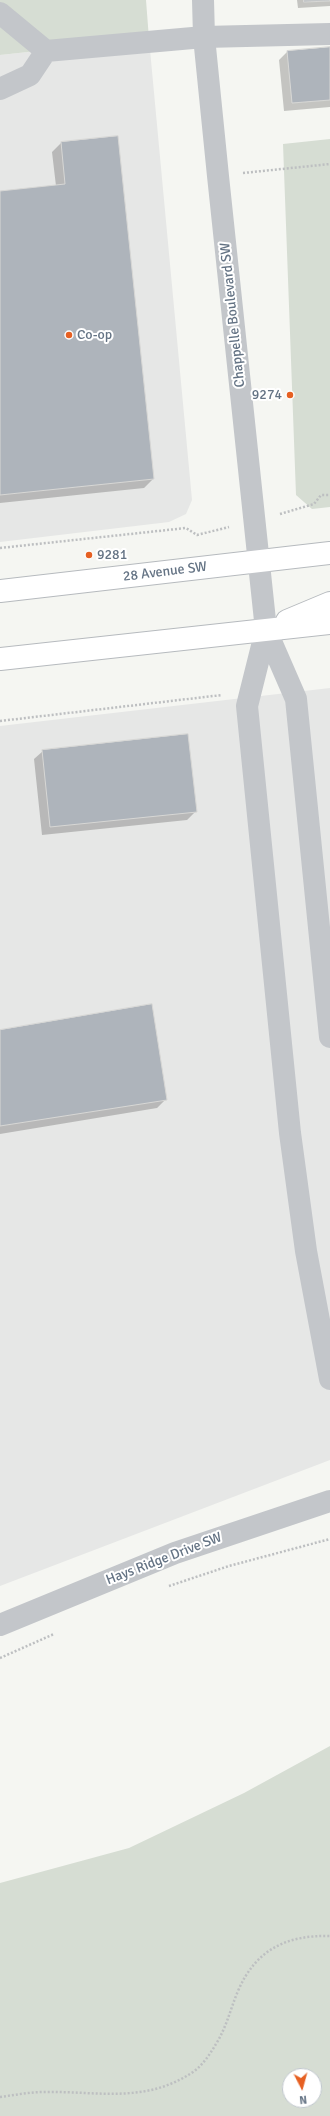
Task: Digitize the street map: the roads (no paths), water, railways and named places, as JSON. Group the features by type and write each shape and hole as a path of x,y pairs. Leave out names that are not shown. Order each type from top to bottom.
{"main road":[{"name":"28 Avenue SW","path":"0,591 330,553"},
{"path":"266,630 330,603"},
{"path":"0,659 330,623"}],"street":[{"name":"Chappelle Boulevard SW","path":"203,0 204,37 266,630"},
{"path":"0,13 46,51 204,37 330,34"},
{"path":"0,89 30,75 46,51"},
{"path":"266,630 296,699 330,1037"},
{"path":"266,630 247,706 290,1133 306,1251 330,1378"},
{"name":"Hays Ridge Drive SW","path":"0,1625 175,1553 330,1501"}],"place":[{"name":"Co-op","path":"69,335"},
{"name":"9274","path":"290,395"},
{"name":"9281","path":"89,555"}]}
